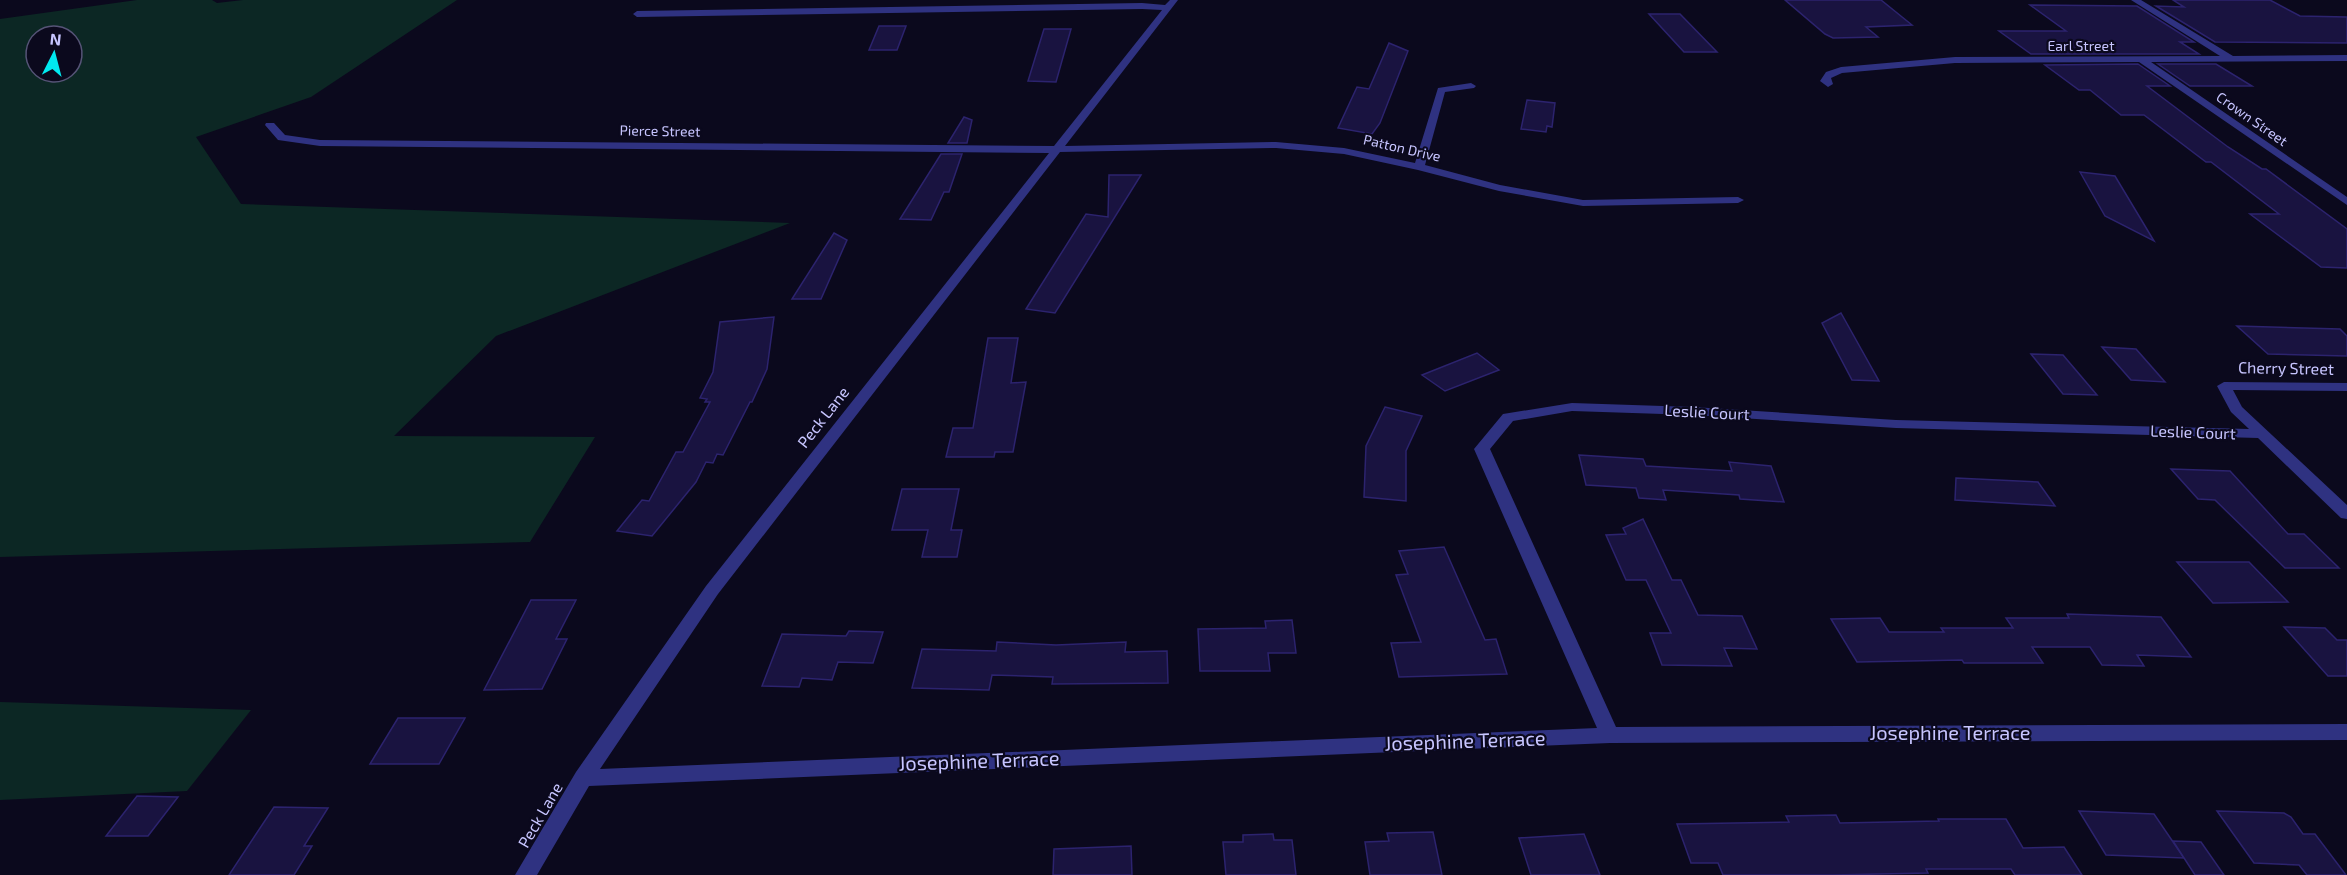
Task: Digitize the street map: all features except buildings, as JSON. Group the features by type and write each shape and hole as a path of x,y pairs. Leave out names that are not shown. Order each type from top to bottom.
{"street":[{"path":"2135,0 2230,58"},
{"path":"637,14 1170,4"},
{"name":"Peck Lane","path":"526,875 583,778 622,718 712,590 1170,4"},
{"name":"Earl Street","path":"1828,84 1825,81 1831,73 1878,65 1966,60 2347,58"},
{"name":"Crown Street","path":"2141,59 2347,202"},
{"path":"1419,166 1441,90 1471,86"},
{"name":"Pierce Street","path":"270,125 282,138 320,143 1056,149"},
{"name":"Patton Drive","path":"1056,149 1276,145 1344,151 1419,166 1500,188 1583,203 1738,200"},
{"name":"Cherry Street","path":"2262,434 2236,409 2224,386 2347,387"},
{"name":"Leslie Court","path":"1610,735 1482,449 1509,417 1572,406 1896,424 2262,434"},
{"path":"2262,434 2347,514"},
{"name":"Josephine Terrace","path":"583,778 1610,735 2347,732"}],"green space":[{"path":"137,0 212,0 217,3 243,0 457,0 311,97 196,137 241,204 790,223 496,336 394,436 595,437 530,542 0,557 0,19"},
{"path":"0,702 251,710 187,791 0,800"}]}
